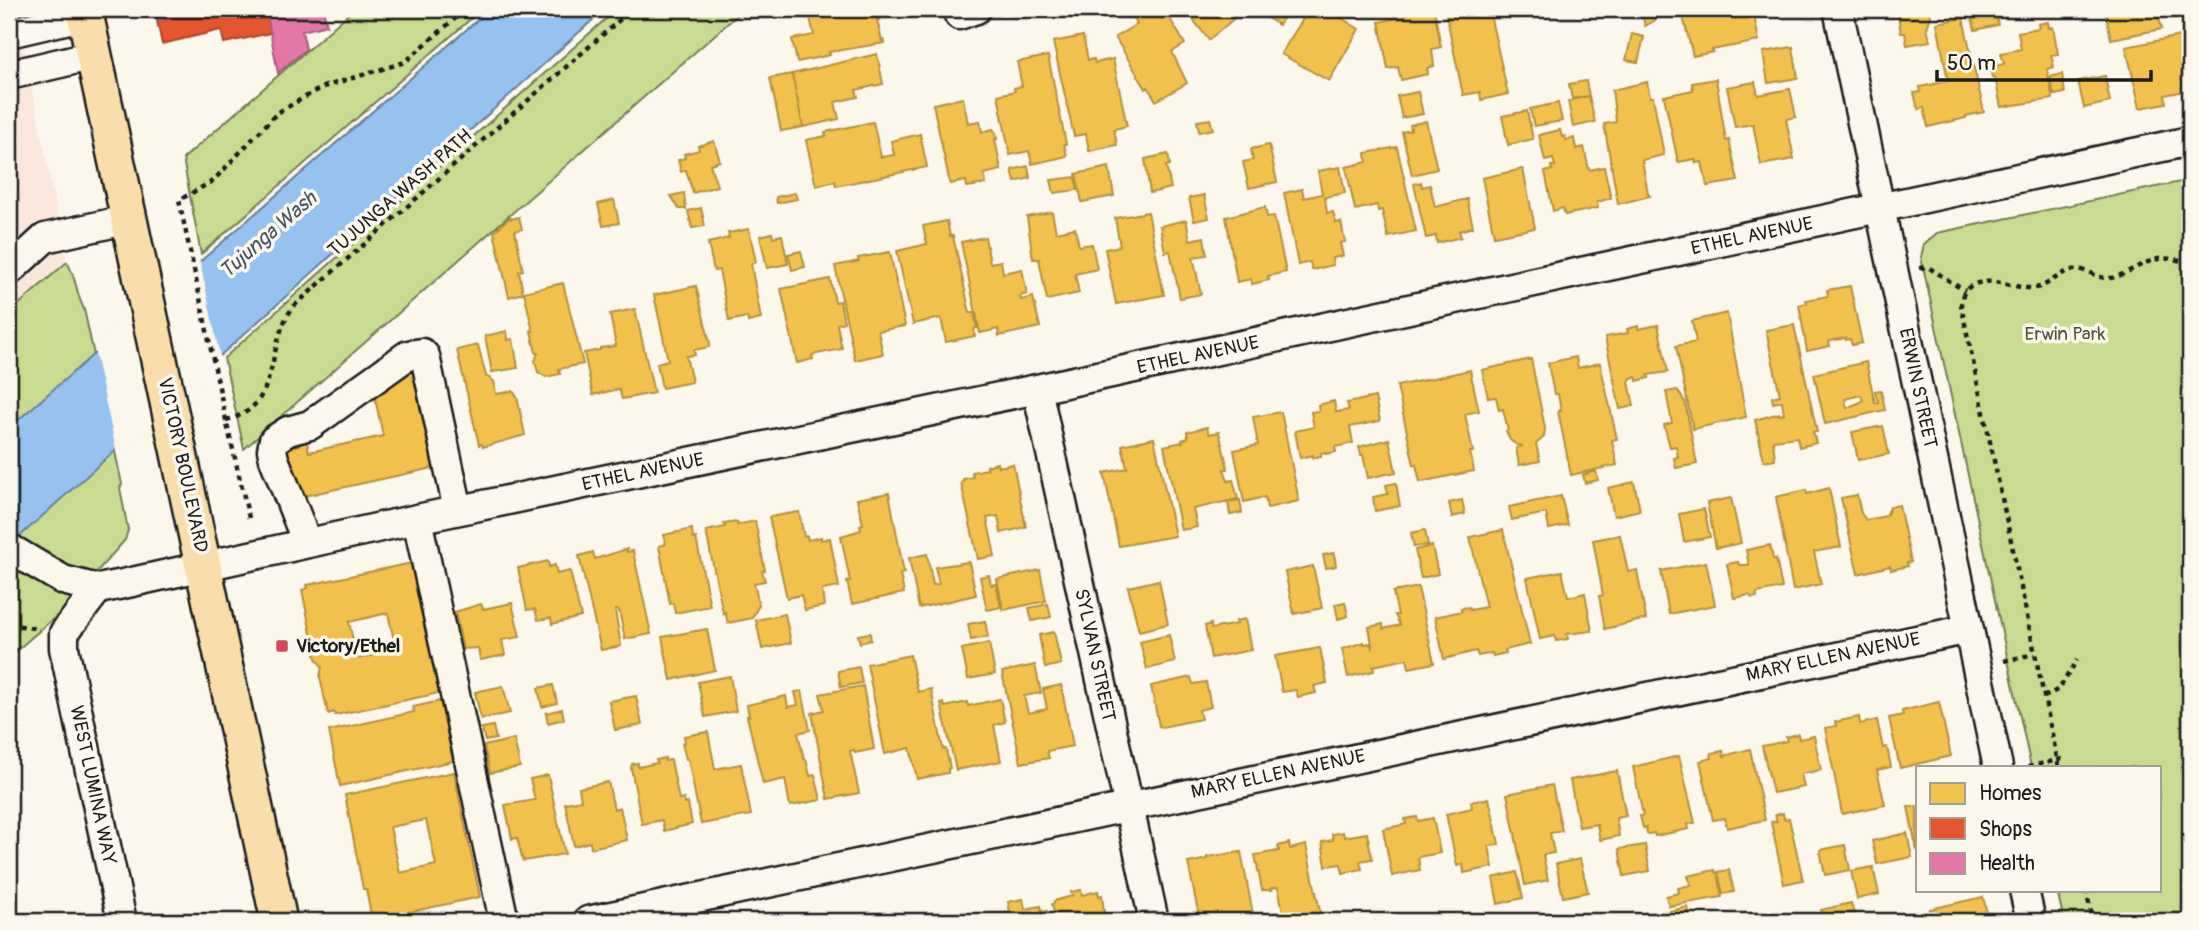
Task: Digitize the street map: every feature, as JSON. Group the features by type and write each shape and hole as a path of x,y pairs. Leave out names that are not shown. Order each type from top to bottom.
{"main road":[{"name":"VICTORY BOULEVARD","path":"85,12 183,461 279,921"}],"street":[{"name":"ERWIN STREET","path":"1838,9 1998,766"},
{"path":"9,33 85,12"},
{"path":"9,75 94,55"},
{"name":"ETHEL AVENUE","path":"98,589 2190,141"},
{"path":"9,271 45,238 130,219"},
{"path":"307,543 274,459 274,440 288,431 310,425 408,355 422,353 425,356 458,510"},
{"name":"SYLVAN STREET","path":"1037,389 1154,921"},
{"path":"417,519 504,921"},
{"path":"17,553 62,580 98,589"},
{"name":"WEST LUMINA WAY","path":"98,589 64,633 64,649 122,921"},
{"name":"MARY ELLEN AVENUE","path":"588,921 1969,629"},
{"path":"2024,892 2031,921"}],"path":[{"path":"249,518 179,200 213,181 277,113 323,87 405,62 466,9"},
{"name":"TUJUNGA WASH PATH","path":"226,420 241,416 257,405 266,388 279,331 285,316 294,306 632,9"},
{"path":"2059,766 1961,305 1965,291 1982,282 2037,288 2072,270 2081,270 2103,278 2117,277 2151,259 2162,257 2190,263"},
{"path":"1919,268 1928,267 1965,291"},
{"path":"2004,661 2034,654"},
{"path":"2044,696 2059,688 2077,660"},
{"path":"2032,766 2066,758"},
{"path":"2086,892 2093,921"}],"shaded area":[{"path":"9,9 16,9 67,262 9,313"}],"green space":[{"path":"354,9 482,9 201,254 183,159"},
{"path":"617,9 744,9 244,449 224,358"},
{"name":"Erwin Park","path":"2190,180 2190,921 2064,921 2057,892 2160,892 2160,766 2031,766 1921,257 1924,244 1937,233"},
{"path":"67,262 84,309 122,484 120,488 128,530 125,540 61,612 9,657 9,313"}],"water":[{"name":"Tujunga Wash","path":"490,9 605,9 9,546 9,428"}],"pier":[{"path":"199,258 221,361 117,454 94,349"}],"building: Homes":[{"path":"808,9 872,9 874,18 879,17 880,20 877,20 882,41 885,43 829,52 830,55 797,62 792,39 814,35"},
{"path":"1128,9 1164,9 1185,44 1172,52 1187,83 1156,101 1115,37 1137,24"},
{"path":"1185,9 1237,9 1240,13 1209,40"},
{"path":"1268,9 1280,9 1286,13 1279,25 1264,16"},
{"path":"1309,9 1345,9 1340,17 1359,29 1329,81 1281,54"},
{"path":"1405,9 1434,9 1441,47 1432,49 1434,66 1427,68 1428,74 1401,80 1398,67 1388,69 1379,22 1406,16"},
{"path":"1445,9 1471,9 1472,14 1489,10 1508,94 1481,100 1480,92 1463,95"},
{"path":"1641,9 1660,9 1654,21 1645,26"},
{"path":"1681,9 1782,10 1754,16 1759,41 1693,56"},
{"path":"1897,9 1929,9 1931,16 1927,28 1930,41 1907,45 1905,33 1901,33"},
{"path":"1970,9 1995,9 1998,25 1975,30"},
{"path":"2105,9 2156,9 2162,29 2111,39"},
{"path":"1963,18 1984,112 1928,127 1924,108 1918,109 1914,93 1921,92 1920,87 1948,81 1937,23"},
{"path":"2048,22 2049,28 2053,27 2058,54 2051,55 2054,67 2047,69 2053,99 2001,107 1995,77 1992,78 1990,67 2004,64 2001,53 2021,49 2018,32 2039,28 2038,24"},
{"path":"1632,34 1644,37 1638,62 1626,60"},
{"path":"2190,34 2190,64 2187,65 2190,90 2165,95 2166,103 2140,108 2126,47"},
{"path":"1083,36 1088,60 1094,59 1095,63 1113,59 1127,126 1114,129 1117,145 1089,151 1086,134 1074,136 1053,42"},
{"path":"1793,47 1798,78 1768,83 1763,52"},
{"path":"877,54 883,84 856,90 858,97 835,102 839,119 803,127 792,74"},
{"path":"1048,56 1067,156 1032,164 1029,151 1010,155 998,95 1015,91 1014,88 1022,86 1017,62"},
{"path":"792,74 803,127 781,131 770,78"},
{"path":"2062,74 2065,93 2054,95 2050,77"},
{"path":"2105,76 2110,102 2084,108 2078,81"},
{"path":"1716,79 1726,141 1729,140 1738,181 1707,186 1702,162 1696,163 1695,159 1678,162 1664,96 1693,90 1692,83"},
{"path":"1586,81 1589,96 1572,99 1569,84"},
{"path":"1647,82 1650,97 1653,97 1664,155 1642,160 1650,196 1618,204 1604,124 1616,122 1612,90"},
{"path":"1755,82 1758,95 1790,89 1796,117 1786,119 1794,159 1761,165 1753,124 1735,127 1727,87"},
{"path":"1418,92 1423,114 1402,118 1397,96"},
{"path":"1589,96 1595,122 1573,127 1568,101"},
{"path":"963,98 968,123 980,121 982,132 993,129 996,133 1001,170 984,174 986,184 967,187 966,181 950,184 933,104"},
{"path":"1558,103 1562,121 1534,126 1530,109"},
{"path":"1527,111 1533,139 1508,145 1502,116"},
{"path":"1210,119 1213,129 1199,132 1197,121"},
{"path":"1426,121 1437,169 1412,175 1402,132 1411,130 1410,125"},
{"path":"873,122 881,157 894,155 891,141 920,134 927,167 836,186 835,181 816,186 806,140 826,136 825,132"},
{"path":"1560,130 1566,140 1574,138 1576,149 1584,147 1589,170 1604,167 1611,198 1597,202 1598,208 1565,215 1563,208 1553,211 1545,172 1555,166 1553,159 1545,161 1539,135"},
{"path":"714,141 720,161 710,164 717,186 693,193 686,170 681,172 678,160 685,158 684,154 699,150 698,146"},
{"path":"1269,145 1277,182 1249,188 1243,162 1253,160 1251,149"},
{"path":"1397,147 1416,231 1388,237 1382,210 1378,211 1377,205 1355,210 1346,167 1367,162 1366,153"},
{"path":"1168,154 1170,165 1166,166 1171,188 1150,193 1145,159"},
{"path":"1028,166 1030,178 1015,182 1012,170"},
{"path":"1109,167 1114,196 1082,202 1076,174"},
{"path":"1340,167 1345,193 1325,197 1327,213 1333,212 1336,223 1341,222 1345,242 1340,243 1343,256 1332,258 1333,265 1312,270 1310,262 1298,265 1284,193 1302,189 1304,198 1322,194 1318,171"},
{"path":"1523,169 1535,228 1494,236 1482,178"},
{"path":"1075,177 1078,190 1054,193 1051,180"},
{"path":"1421,182 1422,187 1430,185 1435,207 1467,199 1473,227 1459,231 1461,237 1437,243 1436,236 1426,238 1414,184"},
{"path":"684,193 686,209 679,209 671,196"},
{"path":"795,193 797,199 777,203 776,197"},
{"path":"1204,195 1209,218 1194,221 1189,198"},
{"path":"614,200 619,223 603,226 598,204"},
{"path":"1265,207 1267,217 1274,216 1286,272 1268,276 1269,280 1252,284 1251,279 1237,282 1226,217"},
{"path":"701,208 705,226 692,228 688,211"},
{"path":"1052,212 1056,232 1075,228 1079,246 1092,244 1097,269 1075,274 1079,293 1047,300 1039,259 1033,259 1027,217"},
{"path":"1148,212 1164,295 1116,304 1105,249 1120,246 1115,218"},
{"path":"510,217 519,217 522,229 515,231 523,270 519,271 523,293 509,297 494,232"},
{"path":"1186,220 1190,240 1204,237 1207,255 1193,257 1201,294 1180,298 1170,251 1165,252 1160,226"},
{"path":"947,221 950,236 953,236 970,313 974,313 977,328 974,329 975,336 946,342 941,318 913,324 897,251 927,244 923,226"},
{"path":"749,229 756,262 751,264 761,319 748,322 747,317 729,321 719,270 714,271 708,243 729,238 728,233"},
{"path":"772,233 773,237 782,235 788,264 767,268 760,236"},
{"path":"985,237 990,263 1001,261 1003,273 1022,269 1027,294 1020,296 1021,300 1033,297 1040,327 999,336 998,329 980,333 961,242"},
{"path":"801,251 805,267 792,270 788,254"},
{"path":"890,252 905,326 878,331 883,354 855,360 835,266"},
{"path":"830,279 835,302 840,301 844,322 837,324 842,349 812,355 813,359 797,363 781,289"},
{"path":"563,283 583,364 559,369 560,374 546,377 538,372 535,361 538,353 524,292"},
{"path":"696,286 709,347 694,350 695,355 686,356 692,382 662,388 657,363 668,360 654,295"},
{"path":"1850,286 1862,343 1852,345 1850,339 1846,338 1829,341 1830,346 1807,351 1799,305 1807,303 1806,300 1828,296 1827,290"},
{"path":"635,309 654,393 622,399 619,389 593,395 584,353 616,346 610,314"},
{"path":"1727,313 1746,417 1693,429 1676,346 1696,342 1692,321"},
{"path":"1658,325 1668,372 1648,375 1649,378 1637,381 1636,377 1631,378 1629,382 1634,406 1620,409 1605,337 1628,333 1627,329 1638,326 1638,329"},
{"path":"1794,325 1817,432 1813,432 1816,443 1799,447 1797,437 1773,440 1775,459 1764,461 1755,420 1784,414 1782,401 1773,403 1772,397 1780,395 1766,330"},
{"path":"507,331 508,340 513,339 518,368 492,372 485,336"},
{"path":"478,345 486,376 494,381 496,394 513,391 517,397 525,435 483,447 482,444 479,445 457,350"},
{"path":"1576,357 1578,368 1600,363 1617,439 1612,440 1617,465 1571,475 1558,411 1561,411 1558,394 1554,394 1548,363"},
{"path":"1531,359 1545,428 1544,437 1536,444 1540,461 1519,465 1516,448 1523,446 1510,440 1503,409 1499,410 1496,397 1488,398 1482,370"},
{"path":"1866,362 1875,403 1878,402 1875,391 1881,390 1885,410 1825,424 1814,374","holes":["1861,395 1863,401 1847,408 1845,399"]},
{"path":"412,366 433,468 299,497 292,462 286,463 282,443 301,439 302,443 307,442 309,452 383,436 373,389"},
{"path":"1470,370 1479,411 1465,414 1474,471 1420,482 1397,386"},
{"path":"1677,390 1685,402 1697,464 1676,468 1676,446 1670,447 1664,425 1672,423 1666,392"},
{"path":"1375,397 1380,421 1350,427 1353,443 1335,447 1336,452 1321,453 1321,456 1313,458 1313,455 1300,458 1295,431 1314,427 1311,412 1319,411 1318,405 1334,401 1336,412 1349,410 1347,403"},
{"path":"1281,412 1299,501 1267,508 1265,497 1244,502 1234,450 1258,445 1253,417"},
{"path":"1883,426 1889,454 1858,460 1852,432"},
{"path":"1207,427 1209,434 1219,432 1228,469 1224,469 1228,481 1233,480 1238,499 1193,509 1197,527 1181,530 1164,446 1183,442 1182,440 1188,438 1187,432"},
{"path":"1154,438 1175,536 1119,546 1104,473 1127,468 1122,445"},
{"path":"1389,439 1396,472 1368,478 1359,447"},
{"path":"997,463 998,467 1013,464 1026,527 1001,533 998,516 987,518 995,556 978,559 961,483 963,479 973,477 972,472 987,469 987,466"},
{"path":"1596,471 1598,480 1585,483 1583,475"},
{"path":"1634,482 1640,510 1614,516 1608,488"},
{"path":"1396,483 1400,506 1375,511 1373,497 1388,494 1386,485"},
{"path":"1829,488 1841,547 1814,552 1821,584 1793,590 1776,497 1806,490 1807,494"},
{"path":"889,493 904,573 900,574 904,593 852,604 841,536 861,530 860,525 863,524 857,499"},
{"path":"1857,495 1861,513 1866,520 1886,516 1890,507 1899,505 1911,562 1907,563 1908,566 1891,570 1890,566 1858,574 1841,498"},
{"path":"1561,496 1568,525 1549,529 1546,513 1512,520 1509,507"},
{"path":"1731,498 1741,543 1716,548 1707,503"},
{"path":"1240,500 1242,513 1230,515 1228,502"},
{"path":"1462,500 1465,514 1452,517 1449,503"},
{"path":"1704,509 1710,537 1684,542 1679,514"},
{"path":"799,512 804,537 807,536 808,540 830,538 839,587 822,590 824,606 805,610 801,595 787,598 769,517"},
{"path":"755,521 765,570 762,571 765,581 754,583 759,605 752,618 728,623 725,612 723,613 706,531 725,527 724,524 737,522 737,525"},
{"path":"692,529 710,606 675,613 673,603 670,604 659,546 666,544 664,535"},
{"path":"1425,530 1428,545 1414,547 1411,533"},
{"path":"1503,530 1530,644 1493,656 1492,653 1478,656 1476,651 1444,659 1435,617 1462,611 1461,608 1469,607 1470,610 1486,607 1470,537"},
{"path":"1620,535 1628,572 1637,570 1646,619 1605,629 1599,596 1603,595 1593,540"},
{"path":"1770,545 1782,588 1757,593 1757,597 1752,598 1749,595 1734,598 1727,564 1738,562 1739,565 1749,565 1746,550"},
{"path":"1432,546 1438,574 1421,578 1415,550"},
{"path":"627,549 627,552 633,551 651,634 625,639 619,610 615,610 621,646 601,650 579,556 593,552 595,559"},
{"path":"1334,553 1336,566 1326,568 1323,555"},
{"path":"927,554 933,585 939,584 935,567 969,562 976,595 919,608 909,558"},
{"path":"548,561 549,567 555,565 557,574 570,571 581,617 552,624 551,618 538,620 535,609 527,610 518,568"},
{"path":"1706,562 1715,605 1669,614 1661,571"},
{"path":"412,563 439,693 335,715 334,712 328,714 320,677 322,667 316,658 302,590 308,588 307,585","holes":["388,613 396,650 357,659 349,622"]},
{"path":"1313,566 1322,608 1294,614 1285,572"},
{"path":"1040,570 1046,601 1003,610 997,579"},
{"path":"1562,571 1568,597 1585,593 1592,631 1567,634 1568,639 1556,641 1555,636 1540,639 1527,578"},
{"path":"989,575 991,585 996,584 1001,607 987,610 980,577"},
{"path":"1159,580 1168,624 1139,631 1128,587"},
{"path":"1418,587 1434,663 1409,668 1407,659 1373,666 1374,671 1348,677 1342,649 1364,642 1370,643 1373,650 1369,627 1383,624 1383,629 1400,625 1395,615 1398,615 1393,592"},
{"path":"1345,602 1348,616 1338,619 1335,604"},
{"path":"512,603 520,637 502,640 505,655 480,660 478,648 463,649 455,612 481,604 483,609"},
{"path":"1048,604 1051,617 1032,621 1029,608"},
{"path":"785,614 791,643 762,649 756,620"},
{"path":"1245,619 1251,650 1211,658 1205,626 1211,624 1211,629 1237,624 1236,621"},
{"path":"985,621 988,637 971,640 968,624"},
{"path":"707,629 715,670 671,680 662,637"},
{"path":"1054,632 1061,664 1045,668 1039,635"},
{"path":"870,633 871,640 860,643 858,635"},
{"path":"1169,635 1175,662 1147,669 1140,642"},
{"path":"989,643 995,674 968,679 962,649"},
{"path":"1320,648 1327,683 1314,686 1316,693 1298,697 1296,690 1282,692 1275,656"},
{"path":"910,655 918,692 931,689 943,749 946,749 950,768 948,773 917,779 910,748 885,754 867,664"},
{"path":"1035,665 1041,693 1024,696 1028,713 1047,709 1043,689 1061,685 1073,746 1047,751 1049,758 1021,763 1002,672"},
{"path":"859,667 862,683 841,687 838,671"},
{"path":"730,676 736,711 705,717 698,682"},
{"path":"1191,677 1193,684 1206,682 1211,707 1199,710 1201,719 1159,726 1151,686"},
{"path":"553,685 557,703 542,707 538,688"},
{"path":"503,686 510,713 481,719 475,692"},
{"path":"863,686 874,749 855,753 854,750 850,751 859,793 828,799 812,713 824,710 820,694"},
{"path":"802,691 810,730 798,733 804,759 810,776 815,775 821,800 790,806 785,779 763,784 747,716 747,705 786,696 788,707 798,705 795,692"},
{"path":"636,696 642,725 615,730 609,701"},
{"path":"1000,699 1005,722 994,725 1001,761 956,770 941,704 944,703 945,707 967,702 968,706"},
{"path":"440,701 453,761 340,786 329,731 414,712 413,707"},
{"path":"1939,702 1951,756 1900,768 1889,718 1903,715 1902,711"},
{"path":"562,709 564,719 548,723 546,713"},
{"path":"1859,717 1860,724 1877,720 1883,748 1887,747 1891,767 1877,770 1885,805 1842,814 1825,728 1836,726 1835,722"},
{"path":"493,726 496,739 485,741 482,728"},
{"path":"708,732 715,769 741,764 751,815 701,824 688,759 682,743 685,743 684,736"},
{"path":"1798,734 1799,739 1814,736 1821,770 1801,774 1804,787 1773,793 1762,746 1787,741 1786,737"},
{"path":"514,739 520,767 490,773 484,746"},
{"path":"1750,749 1765,820 1727,828 1725,818 1713,820 1700,761 1712,758 1711,753 1723,751 1724,756"},
{"path":"1679,756 1695,823 1688,824 1689,829 1655,836 1654,833 1647,834 1640,816 1643,815 1633,767"},
{"path":"665,758 665,761 671,760 679,800 684,799 685,804 688,803 692,824 664,831 662,820 642,824 631,768 632,764 638,763 638,767 657,763 656,760"},
{"path":"1617,771 1626,816 1616,818 1619,836 1600,840 1597,824 1579,827 1570,780"},
{"path":"454,772 480,897 372,920 366,889 363,889 345,795","holes":["426,820 436,865 400,873 390,827"]},
{"path":"548,775 565,854 523,861 517,838 512,839 505,805 535,800 530,779"},
{"path":"608,782 614,809 620,807 627,840 591,848 590,842 574,846 565,803 581,800 579,788"},
{"path":"1552,785 1562,831 1550,833 1554,853 1543,855 1548,880 1525,885 1507,794"},
{"path":"1489,798 1499,844 1489,846 1493,867 1464,873 1463,864 1457,866 1446,814 1472,808 1471,802"},
{"path":"1916,806 1916,846 1908,807"},
{"path":"1783,813 1784,819 1789,818 1803,880 1784,884 1771,822 1777,821 1775,815"},
{"path":"1417,817 1418,821 1433,818 1440,853 1418,857 1420,870 1392,876 1383,829 1406,824 1405,819"},
{"path":"1343,832 1344,837 1367,833 1372,859 1360,861 1362,869 1343,873 1341,864 1326,866 1322,842 1333,840 1332,834"},
{"path":"1907,833 1912,857 1877,864 1872,841"},
{"path":"1289,843 1290,849 1306,845 1321,916 1285,921 1278,887 1262,890 1255,855 1279,851 1278,846"},
{"path":"1645,845 1650,871 1624,876 1619,849"},
{"path":"1845,845 1850,870 1825,875 1820,850"},
{"path":"1241,852 1253,914 1226,919 1227,921 1200,921 1188,863"},
{"path":"1580,859 1588,892 1563,897 1556,864"},
{"path":"1873,867 1879,894 1857,899 1851,871"},
{"path":"1715,870 1718,872 1722,897 1669,906 1666,896 1679,893 1678,888 1691,885 1688,876"},
{"path":"1729,870 1734,892 1723,894 1718,872"},
{"path":"1517,872 1523,898 1498,904 1493,878"},
{"path":"1081,890 1082,895 1098,891 1099,896 1102,895 1105,921 1056,921 1052,904 1054,901 1072,896 1071,892"},
{"path":"1983,897 1989,921 1932,921 1930,909"},
{"path":"1023,899 1025,909 1041,906 1042,912 1047,911 1050,921 995,921 994,916 1010,912 1008,902"},
{"path":"1851,903 1856,921 1823,921 1821,910"},
{"path":"1688,907 1691,921 1662,921 1660,913"},
{"path":"966,912 968,921 924,919 941,913 942,917"}],"building: Shops":[{"path":"215,9 266,9 271,33 224,43 221,30 162,44 157,21"}],"building: Health":[{"path":"154,9 215,9 157,21"},
{"path":"266,9 323,9 327,25 302,31 306,49 278,73"}],"place":[{"name":"Victory/Ethel","path":"282,646"}]}
